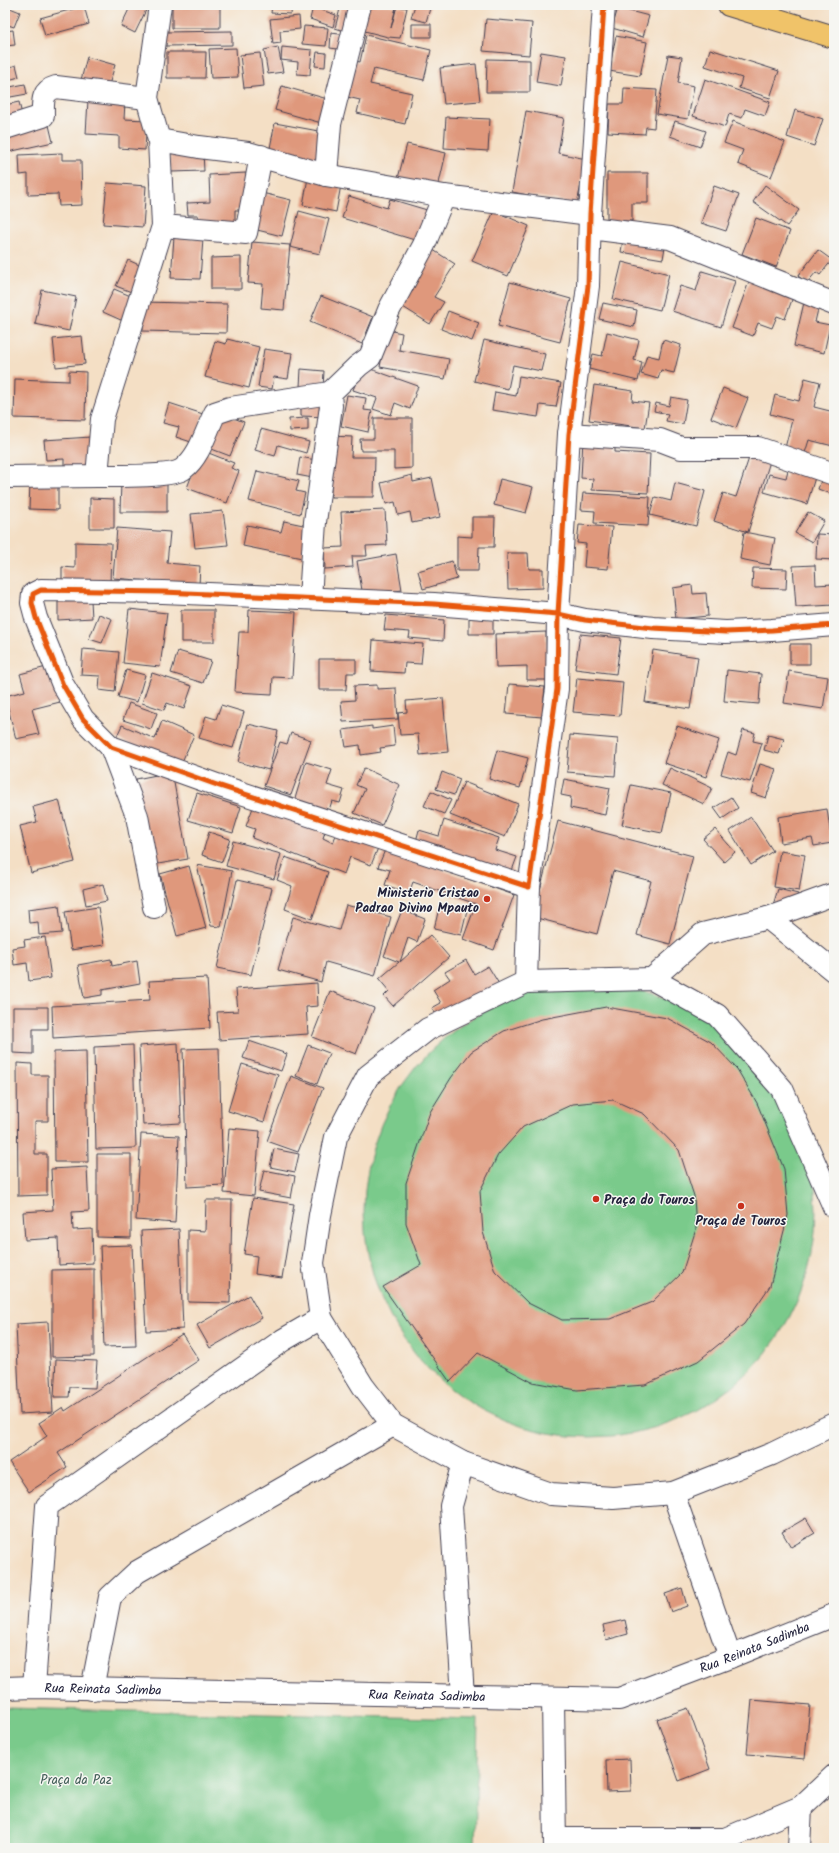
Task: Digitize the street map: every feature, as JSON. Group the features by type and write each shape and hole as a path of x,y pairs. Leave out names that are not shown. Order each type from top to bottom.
{"main road":[{"path":"729,5 834,37"}],"street":[{"path":"97,476 102,418 163,226 159,140 147,98 160,5"},
{"path":"326,175 330,124 360,5"},
{"path":"526,982 529,887 557,689 558,614 569,434 588,286 590,221 604,5"},
{"path":"5,128 42,116 44,96 48,89 56,87 147,98"},
{"path":"159,140 248,153 326,175 590,221 670,238 834,304"},
{"path":"163,226 246,233 261,156"},
{"path":"5,477 166,474 182,470 195,456 215,413 230,408 330,393 358,366 370,357 389,310 424,245 444,196"},
{"path":"310,598 315,522 331,406 330,393"},
{"path":"569,434 660,440 681,448 758,448 834,474"},
{"path":"154,907 137,816 111,748 83,719 63,685 32,603 33,594 37,591 162,592 434,604 558,614 585,620 653,628 726,632 834,625"},
{"path":"111,748 217,785 529,887"},
{"path":"652,979 703,934 768,918 834,894"},
{"path":"768,918 834,971"},
{"path":"834,1207 782,1089 717,1015 652,979 526,982 428,1030 368,1076 336,1137 320,1214 312,1263 321,1318 363,1386 393,1425 463,1463 551,1494 613,1498 673,1493 772,1454 834,1424"},
{"path":"34,1687 47,1506 283,1340 321,1318"},
{"path":"92,1689 110,1597 138,1572 393,1425"},
{"path":"463,1463 451,1506 463,1696"},
{"path":"673,1493 730,1657"},
{"name":"Rua Reinata Sadimba","path":"5,1688 34,1687 619,1699 730,1657 834,1615"},
{"path":"553,1698 555,1843 724,1844 801,1807 834,1776"},
{"path":"799,1848 801,1807"}],"green space":[{"name":"Praça do Touros","path":"590,985 634,989 677,1002 716,1023 750,1051 778,1085 799,1124 812,1167 816,1211 812,1255 799,1298 778,1337 750,1371 716,1399 677,1420 634,1433 590,1437 546,1433 503,1420 464,1399 430,1371 402,1337 381,1298 368,1255 364,1211 368,1167 381,1124 402,1085 430,1051 464,1023 503,1002 546,989"},
{"name":"Praça da Paz","path":"5,1708 478,1719 475,1848 5,1848"}],"building":[{"path":"131,5 148,6 135,33 121,26"},
{"path":"172,5 220,5 220,28 172,28"},
{"path":"272,5 292,5 291,14 271,13"},
{"path":"341,5 358,5 351,33 335,28"},
{"path":"364,5 389,5 396,7 391,28 397,6 407,8 400,38 388,37 357,29"},
{"path":"415,5 431,5 426,22 411,18"},
{"path":"5,6 20,12 14,27 5,24"},
{"path":"84,6 89,24 45,36 40,18"},
{"path":"313,7 336,15 333,27 310,19"},
{"path":"618,8 649,16 643,37 612,28"},
{"path":"299,16 300,29 280,31 281,43 273,44 270,19"},
{"path":"486,19 532,23 529,55 483,51"},
{"path":"412,24 431,24 431,37 412,37"},
{"path":"304,26 328,28 326,46 302,44"},
{"path":"13,30 15,45 5,46 5,31"},
{"path":"232,31 232,45 165,46 165,32"},
{"path":"331,33 347,35 345,50 330,48"},
{"path":"366,35 431,50 424,80 374,69 370,84 412,93 405,124 357,113 360,100 339,95 347,59 360,62"},
{"path":"616,36 647,42 640,76 609,71"},
{"path":"278,47 283,72 268,74 264,50"},
{"path":"282,47 312,50 310,75 297,74 298,62 281,60"},
{"path":"236,48 238,77 211,78 209,49"},
{"path":"710,49 779,71 770,98 739,88 742,78 705,66"},
{"path":"167,52 206,52 205,78 167,78"},
{"path":"317,52 326,53 325,67 315,66"},
{"path":"541,52 566,56 561,86 536,82"},
{"path":"260,53 264,86 244,88 240,55"},
{"path":"668,55 682,57 678,83 694,86 688,119 657,114"},
{"path":"87,57 115,65 108,88 81,80"},
{"path":"487,59 530,60 530,92 486,92"},
{"path":"476,64 480,101 444,104 440,68"},
{"path":"16,65 19,77 5,81 5,69"},
{"path":"705,79 770,102 765,116 745,109 742,118 729,114 725,127 693,116"},
{"path":"25,84 27,94 5,98 5,88"},
{"path":"282,86 331,100 325,124 275,110"},
{"path":"624,88 657,90 654,128 646,127 645,134 608,132 609,104 623,104"},
{"path":"88,100 125,102 124,119 147,120 145,150 119,148 119,136 86,134"},
{"path":"19,102 23,119 5,123 5,105"},
{"path":"795,110 823,119 814,146 787,137"},
{"path":"526,111 564,118 558,153 586,159 577,204 512,192"},
{"path":"446,117 490,119 488,151 444,148"},
{"path":"48,121 53,142 8,152 5,137"},
{"path":"675,121 706,131 700,147 670,136"},
{"path":"733,121 785,142 771,177 738,164 743,150 724,143"},
{"path":"275,123 324,132 317,167 268,158"},
{"path":"407,144 446,153 437,192 397,182"},
{"path":"170,152 203,152 204,171 171,172"},
{"path":"62,153 62,160 81,160 82,205 59,206 58,194 28,195 28,174 20,175 19,155"},
{"path":"246,173 248,210 235,210 235,223 199,225 198,215 188,215 187,203 210,202 209,175"},
{"path":"607,173 648,173 648,203 632,203 632,221 607,221"},
{"path":"308,178 341,185 336,212 303,205"},
{"path":"107,183 146,186 143,227 103,224"},
{"path":"765,185 799,210 787,226 753,202"},
{"path":"714,186 739,195 726,231 701,223"},
{"path":"262,193 291,200 282,236 253,229"},
{"path":"349,196 387,208 390,199 427,210 418,241 342,218"},
{"path":"299,211 329,219 320,254 290,247"},
{"path":"494,211 529,226 508,276 472,261"},
{"path":"756,218 790,231 776,267 742,254"},
{"path":"624,233 666,241 663,259 621,252"},
{"path":"174,237 203,239 200,279 171,278"},
{"path":"252,242 290,245 284,310 261,308 263,284 248,283"},
{"path":"430,248 455,264 434,297 444,302 430,324 395,302"},
{"path":"818,250 832,260 820,275 816,272 807,283 798,276"},
{"path":"241,257 241,289 211,289 211,258"},
{"path":"128,260 146,268 134,293 116,286"},
{"path":"622,262 669,274 660,310 613,299"},
{"path":"702,271 735,281 721,327 672,311 680,286 696,291"},
{"path":"751,276 793,297 785,319 777,316 772,328 758,323 753,336 732,328"},
{"path":"510,282 571,299 560,342 498,326"},
{"path":"114,289 133,297 123,321 103,312"},
{"path":"42,290 76,297 69,331 35,324"},
{"path":"321,296 373,317 362,344 310,322"},
{"path":"805,298 820,301 815,322 830,325 824,353 794,346"},
{"path":"143,302 227,304 226,333 143,331"},
{"path":"603,303 637,310 634,327 599,319"},
{"path":"448,311 479,323 472,341 441,329"},
{"path":"387,330 402,333 399,350 449,359 445,379 380,367"},
{"path":"607,332 639,340 634,360 642,362 638,381 589,369 593,354 602,356"},
{"path":"82,336 85,364 56,367 53,339"},
{"path":"227,339 259,347 249,388 205,377 215,341 226,344"},
{"path":"484,340 545,354 541,371 513,365 508,389 474,381"},
{"path":"663,340 681,345 674,373 661,370 658,379 641,374 647,355 659,358"},
{"path":"264,349 292,353 288,379 274,377 272,389 258,387"},
{"path":"362,366 418,386 410,409 395,403 391,415 373,409 377,398 353,390"},
{"path":"301,369 324,371 323,388 300,387"},
{"path":"69,371 86,372 85,420 14,418 15,379 69,381"},
{"path":"519,376 561,383 556,407 540,405 538,417 492,410 495,392 516,396"},
{"path":"805,378 820,382 814,407 834,412 833,446 809,440 805,453 785,448 792,420 770,414 775,395 799,401"},
{"path":"594,385 633,391 632,401 649,403 645,428 589,420"},
{"path":"723,388 748,398 736,428 711,418"},
{"path":"347,395 366,398 364,410 372,411 368,432 341,426"},
{"path":"671,397 687,400 683,424 666,421 668,414 654,411 656,403 669,406"},
{"path":"301,398 327,399 327,417 301,416"},
{"path":"169,403 203,414 194,443 176,437 179,427 163,423"},
{"path":"223,414 244,422 230,456 209,448"},
{"path":"308,418 308,430 290,431 289,419"},
{"path":"374,418 412,418 412,468 394,469 394,451 361,451 360,439 374,439"},
{"path":"261,429 309,442 306,453 278,445 275,456 255,450"},
{"path":"331,436 352,437 351,457 375,457 374,497 331,497"},
{"path":"91,437 93,468 64,470 64,459 46,460 44,440"},
{"path":"583,439 615,440 615,452 650,454 648,493 592,490 593,479 581,478"},
{"path":"201,450 234,463 231,468 239,471 227,503 187,488"},
{"path":"751,452 771,458 748,532 714,521 723,493 736,497"},
{"path":"300,457 321,461 318,479 297,475"},
{"path":"789,466 816,474 807,504 764,492 769,474 786,478"},
{"path":"257,471 299,481 296,491 305,493 300,514 249,501"},
{"path":"412,475 413,482 432,478 440,517 412,523 410,512 398,515 395,502 386,504 381,483"},
{"path":"823,475 834,479 834,495 818,489"},
{"path":"500,479 533,487 526,513 494,505"},
{"path":"30,482 58,482 58,510 29,509"},
{"path":"121,483 167,484 167,512 120,512"},
{"path":"675,483 705,491 696,526 650,515 655,497 671,501"},
{"path":"583,493 650,497 648,526 594,523 595,511 581,510"},
{"path":"90,498 114,499 114,528 90,528"},
{"path":"385,510 387,545 366,546 367,556 352,556 353,567 325,569 324,548 343,547 341,512"},
{"path":"223,511 228,545 195,548 191,514"},
{"path":"808,512 824,521 812,542 795,533"},
{"path":"472,517 495,517 494,547 479,547 478,571 457,571 457,536 472,537"},
{"path":"284,521 308,526 302,558 243,546 247,525 281,532"},
{"path":"579,525 612,527 608,569 584,567 586,544 577,543"},
{"path":"117,528 170,532 167,563 200,566 199,585 113,578"},
{"path":"744,532 775,538 770,565 740,559"},
{"path":"817,534 834,535 834,560 816,559"},
{"path":"75,542 111,543 110,587 62,586 62,567 75,568"},
{"path":"507,553 528,553 529,569 543,569 543,588 508,589"},
{"path":"396,554 402,590 363,596 357,561"},
{"path":"452,561 457,579 423,589 418,571"},
{"path":"815,565 816,585 833,584 834,605 796,607 793,566"},
{"path":"753,568 787,569 786,589 752,588"},
{"path":"692,585 693,594 706,593 708,616 676,619 673,588"},
{"path":"91,601 92,618 58,620 58,602"},
{"path":"129,609 167,613 160,667 123,663"},
{"path":"181,610 214,610 214,642 181,642"},
{"path":"249,610 296,612 292,678 273,677 272,694 235,692 239,632 248,632"},
{"path":"99,614 112,619 102,643 89,639"},
{"path":"386,615 444,620 443,641 409,638 410,632 384,630"},
{"path":"469,618 493,618 493,634 469,634"},
{"path":"546,632 547,680 527,680 527,666 496,667 495,634"},
{"path":"580,634 621,638 616,674 575,669"},
{"path":"373,640 423,644 421,664 405,663 404,673 371,671"},
{"path":"790,644 810,644 810,664 790,664"},
{"path":"83,649 119,652 115,692 99,690 100,676 81,675"},
{"path":"653,650 698,657 690,709 645,702"},
{"path":"178,651 211,661 203,683 171,673"},
{"path":"319,659 356,659 356,673 347,673 346,690 319,690"},
{"path":"50,666 60,702 32,709 39,734 16,739 5,696 25,691 20,674"},
{"path":"126,670 145,675 137,702 118,697"},
{"path":"727,670 761,674 759,704 724,701"},
{"path":"789,671 828,677 823,709 784,703"},
{"path":"152,673 192,686 184,709 167,703 164,710 142,703"},
{"path":"577,678 623,682 620,716 573,712"},
{"path":"509,684 545,687 542,717 506,714"},
{"path":"377,685 377,689 396,688 398,719 343,722 341,701 355,700 354,686"},
{"path":"443,698 448,752 420,755 418,734 400,735 398,713 407,712 406,701"},
{"path":"129,703 157,713 151,729 123,720"},
{"path":"221,705 244,712 233,748 199,738 206,716 216,719"},
{"path":"162,721 194,735 180,766 116,738 122,725 155,739"},
{"path":"248,724 278,731 269,770 238,762"},
{"path":"372,726 372,729 393,726 395,746 380,748 381,752 361,755 360,745 346,747 343,730"},
{"path":"677,726 719,740 706,777 664,763"},
{"path":"743,730 755,733 753,741 762,743 750,782 721,774 728,752 736,755"},
{"path":"291,733 311,740 291,795 264,786 280,742 287,744"},
{"path":"570,735 618,739 615,776 567,772"},
{"path":"768,735 784,739 779,754 764,750"},
{"path":"497,750 528,758 520,788 489,779"},
{"path":"306,762 332,770 327,785 344,790 340,803 332,801 328,813 294,802"},
{"path":"760,764 776,769 766,798 751,793"},
{"path":"364,768 400,785 382,825 354,813 365,789 356,785"},
{"path":"670,768 712,788 704,804 662,785"},
{"path":"172,772 188,859 152,865 136,779"},
{"path":"442,772 460,779 454,795 436,789"},
{"path":"564,779 610,788 605,815 570,808 571,797 561,795"},
{"path":"464,782 518,804 505,837 450,815"},
{"path":"631,785 671,793 662,833 622,825"},
{"path":"431,791 451,800 444,814 424,806"},
{"path":"197,793 241,807 233,833 188,820"},
{"path":"731,797 738,808 722,819 714,808"},
{"path":"59,800 75,862 31,873 20,826 37,822 33,807"},
{"path":"254,805 325,832 323,838 333,843 337,832 378,848 371,865 350,857 344,874 252,838 255,829 246,826"},
{"path":"827,809 832,843 814,846 812,838 781,843 778,817"},
{"path":"751,817 773,851 751,865 730,831"},
{"path":"444,820 499,838 495,850 517,857 510,876 415,845 419,830 439,836"},
{"path":"558,821 693,856 670,944 637,935 651,881 613,871 597,934 533,917"},
{"path":"715,829 735,852 724,862 703,839"},
{"path":"209,832 230,839 222,862 202,855"},
{"path":"233,841 281,854 274,879 226,866"},
{"name":"Ministerio Cristao Padrao Divino Mpauto","path":"385,850 514,895 494,950 463,939 476,904 413,882 409,893 385,885 390,870 378,867"},
{"path":"780,851 805,855 799,891 774,887"},
{"path":"285,857 328,872 312,919 285,909 292,886 277,880"},
{"path":"197,865 232,871 221,927 211,926"},
{"path":"189,866 206,928 177,936 160,874"},
{"path":"237,880 272,888 251,975 217,968"},
{"path":"103,884 107,901 86,905 83,889"},
{"path":"778,889 798,894 790,921 770,915"},
{"path":"440,904 467,910 461,935 434,929"},
{"path":"59,905 62,933 39,935 38,922 29,923 28,909"},
{"path":"346,905 391,917 375,976 326,962 321,982 278,970 293,917 339,930"},
{"path":"98,907 104,945 71,950 65,912"},
{"path":"402,910 425,919 417,942 408,938 400,962 430,935 449,957 393,1006 384,996 389,991 379,979 399,962 384,956"},
{"path":"45,937 51,978 29,981 27,963 14,965 12,948 25,946 24,940"},
{"path":"111,959 112,966 137,961 140,983 102,990 102,995 84,998 78,965"},
{"path":"466,960 474,974 488,966 499,984 439,1020 432,1008 441,1003 433,990 450,979 445,972"},
{"path":"207,978 210,1028 53,1038 52,1006 150,1000 149,981"},
{"path":"317,983 318,1006 306,1007 308,1034 219,1040 217,1012 238,1011 236,989"},
{"path":"330,991 374,1008 356,1054 312,1037"},
{"path":"13,1007 48,1007 48,1029 33,1029 33,1054 13,1053"},
{"name":"Praça do Touros","path":"606,1007 667,1018 711,1042 737,1069 757,1103 784,1169 788,1215 770,1286 744,1324 698,1361 645,1385 577,1390 532,1382 478,1353 450,1382 383,1287 421,1265 406,1223 406,1183 430,1112 451,1078 471,1052 504,1031 542,1019","holes":["613,1100 644,1114 679,1150 694,1196 696,1229 682,1273 652,1302 610,1319 562,1320 528,1303 495,1271 483,1232 480,1191 498,1155 523,1127 573,1104"]},
{"path":"249,1041 287,1054 281,1071 243,1058"},
{"path":"178,1043 181,1123 143,1125 139,1046"},
{"path":"133,1045 136,1148 96,1149 94,1047"},
{"path":"308,1045 329,1053 317,1084 296,1076"},
{"path":"219,1048 223,1185 187,1187 183,1049"},
{"path":"86,1051 88,1162 55,1162 54,1052"},
{"path":"17,1063 32,1064 32,1075 48,1075 48,1121 35,1121 35,1154 47,1154 47,1195 18,1196"},
{"path":"242,1064 278,1075 264,1122 228,1111"},
{"path":"291,1076 323,1088 298,1152 267,1141"},
{"path":"229,1128 260,1131 254,1196 224,1193"},
{"path":"141,1134 179,1136 175,1223 136,1220"},
{"path":"274,1149 299,1154 295,1172 270,1167"},
{"path":"97,1154 131,1154 131,1238 97,1237"},
{"path":"87,1167 89,1211 72,1212 73,1230 92,1229 93,1263 59,1265 58,1238 25,1240 23,1212 53,1210 51,1169"},
{"path":"264,1170 295,1176 291,1198 259,1192"},
{"path":"253,1198 294,1204 282,1278 255,1274 257,1256 244,1254"},
{"path":"206,1200 232,1200 230,1303 188,1302 188,1230 205,1231"},
{"path":"179,1229 183,1329 146,1331 141,1231"},
{"path":"132,1245 136,1346 104,1347 100,1246"},
{"path":"94,1269 94,1356 52,1357 52,1270"},
{"path":"249,1295 262,1318 210,1348 197,1325"},
{"path":"48,1322 53,1412 20,1414 16,1324"},
{"path":"182,1334 199,1360 58,1453 67,1467 29,1492 9,1462 47,1436 39,1423 63,1407 65,1411"},
{"path":"56,1359 97,1361 95,1388 70,1387 69,1397 54,1397"},
{"path":"806,1518 815,1533 791,1547 782,1532"},
{"path":"682,1588 687,1606 671,1612 665,1594"},
{"path":"625,1620 628,1634 606,1640 603,1625"},
{"path":"752,1700 810,1705 805,1759 747,1754"},
{"path":"688,1708 710,1769 679,1781 657,1719"},
{"path":"630,1759 631,1791 607,1792 606,1760"}],"cycle path":[{"path":"604,5 590,214 588,286 569,434 558,614 557,689 529,887 217,785 111,747 83,719 63,685 36,618 32,603 33,594 41,590 163,592 434,604 558,614 585,620 653,628 726,632 834,625"}],"place":[{"name":"Ministerio Cristao Padrao Divino Mpauto","path":"487,899"},
{"name":"Praça do Touros","path":"596,1199"},
{"name":"Praça de Touros","path":"741,1206"}]}
